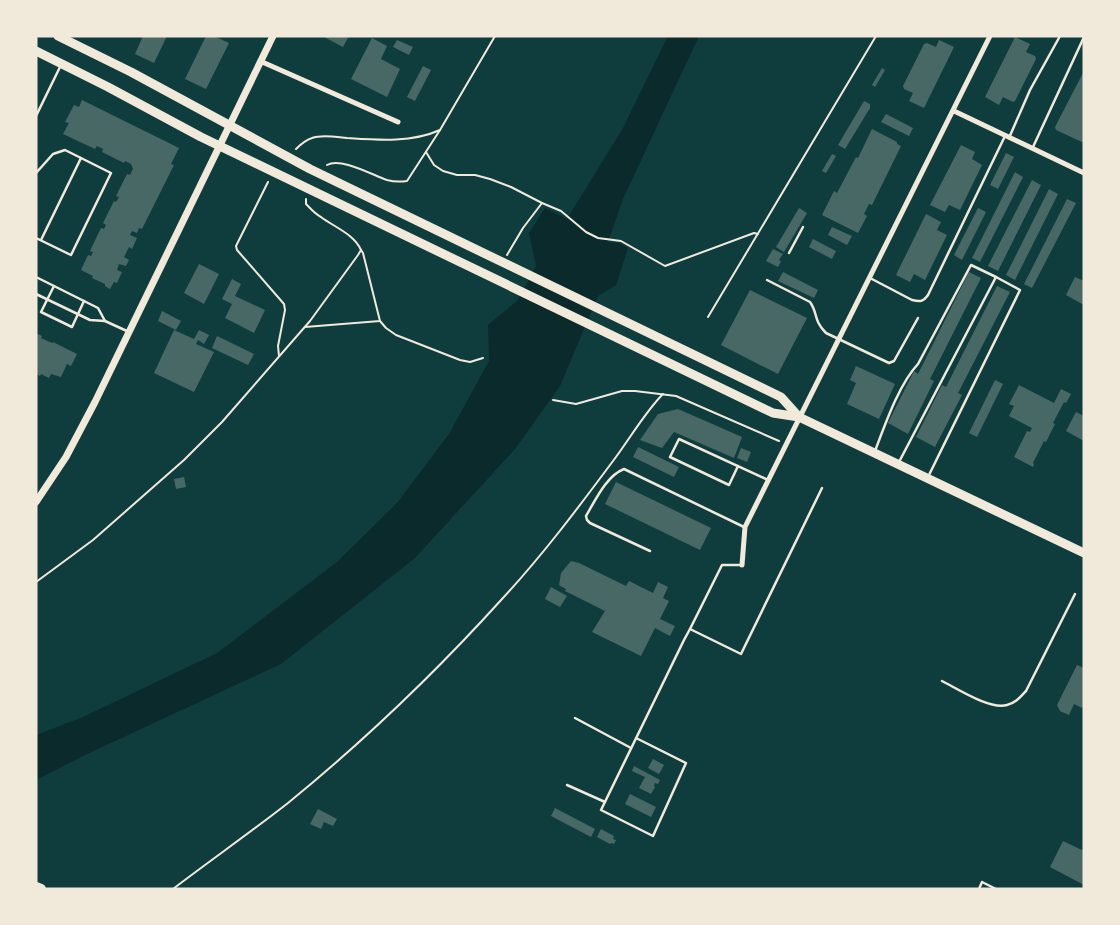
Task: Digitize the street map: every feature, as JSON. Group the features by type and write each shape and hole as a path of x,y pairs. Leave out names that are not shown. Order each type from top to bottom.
{"highway":[{"path":"36,886 41,889"}],"main road":[{"path":"58,36 130,72 315,172 781,397 799,417"},
{"path":"36,51 220,146 773,413 799,417 1084,552"}],"street":[{"path":"36,502 66,457 95,402 273,36"},
{"path":"742,565 745,528 785,444 954,111 990,36"},
{"path":"260,61 398,122"},
{"path":"954,111 1084,174"}],"lane":[{"path":"869,278 912,300 924,301 1030,90 1060,36"},
{"path":"1032,149 1084,37"},
{"path":"36,116 61,64"},
{"path":"36,173 53,154 65,150 111,173 71,255 36,238"},
{"path":"41,240 81,158"},
{"path":"789,253 804,227"},
{"path":"874,452 886,422 911,371 918,364 971,264 1020,290 928,478"},
{"path":"36,277 98,308 105,320"},
{"path":"898,464 996,277"},
{"path":"766,280 810,302 814,308 818,326 826,333 889,363 894,361 918,318"},
{"path":"54,286 41,312 72,327 84,301"},
{"path":"36,294 90,320 105,320 129,332"},
{"path":"738,466 729,485 670,457 679,439 738,466 768,480"},
{"path":"650,550 587,520 586,516 600,493 618,472 624,470 745,528"},
{"path":"690,629 741,654 822,488"},
{"path":"636,738 686,763 655,834 650,836 602,812 602,808 631,748 722,565 742,565"},
{"path":"942,681 981,700 996,705 1007,706 1017,701 1026,691 1076,594"},
{"path":"575,718 631,748"},
{"path":"567,785 605,802"},
{"path":"979,889 982,882 996,889"}],"path":[{"path":"326,167 327,164 333,162 351,166 388,180 407,181 440,130 495,36"},
{"path":"708,317 876,36"},
{"path":"296,149 311,138 322,136 403,139 440,130"},
{"path":"426,152 434,164 443,171 457,175 475,175 511,187 561,211 586,232 598,238 621,241 665,266 754,233 758,234"},
{"path":"268,182 236,246 237,250 284,304 285,310 278,346 279,356"},
{"path":"307,197 306,204 319,216 359,244 364,253 380,321 386,328 450,356 470,362 483,358"},
{"path":"503,263 514,241 542,203"},
{"path":"36,582 93,540 184,460 222,422 304,327 361,250"},
{"path":"304,327 380,321"},
{"path":"553,400 576,404 622,391 676,396 785,444"},
{"path":"173,889 287,804 324,773 445,660 503,598 556,535 663,394"}],"water":[{"path":"668,36 699,36 623,199 608,242 619,243 628,248 616,285 598,296 560,386 515,449 415,558 281,664 85,755 36,780 36,735 83,717 217,653 337,562 397,503 449,434 489,361 488,325 518,300 536,266 529,233 545,208 567,219 623,128"}],"building":[{"path":"143,36 167,36 154,63 135,54"},
{"path":"206,36 214,36 229,43 206,89 185,79"},
{"path":"322,36 349,36 343,47"},
{"path":"1015,37 1030,44 1026,52 1035,56 1036,59 1015,101 1013,102 1003,97 999,105 985,97"},
{"path":"372,38 387,46 381,59 400,69 387,97 351,79"},
{"path":"397,40 413,47 409,55 393,47"},
{"path":"939,40 954,47 924,108 909,101 913,93 904,89 903,86 924,44 927,43 936,47"},
{"path":"423,66 431,70 415,101 407,97"},
{"path":"882,68 885,70 875,87 872,85"},
{"path":"1084,71 1084,143 1056,130 1055,127"},
{"path":"82,100 179,148 171,164 174,165 142,229 139,228 137,233 132,231 130,235 137,238 132,249 129,247 124,257 129,260 126,266 119,264 117,270 122,272 117,283 114,282 110,289 105,284 92,278 93,276 81,270 88,255 91,256 93,252 90,251 101,228 104,229 106,225 103,223 114,201 116,202 119,197 116,196 127,174 130,175 133,169 131,164 125,161 124,163 102,152 103,149 97,146 95,149 63,134 69,123 65,122 74,105 79,107"},
{"path":"864,101 870,104 870,108 845,149 838,145"},
{"path":"886,114 913,128 909,136 881,122"},
{"path":"872,129 901,146 872,205 869,204 864,214 867,216 858,233 822,215 834,191 837,193 856,157 858,158"},
{"path":"961,145 975,152 972,159 982,165 960,210 949,205 945,212 930,205"},
{"path":"1006,153 1014,157 998,189 990,185"},
{"path":"832,154 836,156 826,173 822,171"},
{"path":"1015,172 1023,177 980,262 972,258"},
{"path":"1032,180 1041,185 998,271 988,266"},
{"path":"1049,189 1058,194 1015,280 1006,275"},
{"path":"1067,199 1076,203 1032,288 1024,284"},
{"path":"799,208 807,213 784,252 776,247"},
{"path":"978,208 986,212 962,260 954,255"},
{"path":"926,214 941,222 937,230 947,235 925,280 914,274 910,282 896,275"},
{"path":"832,227 852,236 847,245 828,235"},
{"path":"813,239 836,251 832,259 809,247"},
{"path":"773,249 783,254 779,260 781,261 778,267 766,261"},
{"path":"199,264 219,274 204,304 184,293"},
{"path":"783,272 818,290 814,298 778,281"},
{"path":"969,272 981,278 930,379 934,381 908,434 888,423 914,371 918,374"},
{"path":"1075,277 1084,281 1084,305 1066,295"},
{"path":"232,279 241,284 235,296 265,310 254,333 225,318 232,304 222,299"},
{"path":"997,286 1010,292 958,393 962,395 935,447 916,437 942,385 946,387"},
{"path":"750,290 807,318 778,374 721,345"},
{"path":"162,311 181,321 176,330 158,321"},
{"path":"174,330 194,339 199,330 209,335 204,344 198,340 196,344 214,352 194,392 154,373"},
{"path":"36,333 42,336 41,338 77,354 71,366 67,364 61,377 51,374 49,378 36,374"},
{"path":"217,336 254,354 248,365 212,348"},
{"path":"856,366 895,384 879,419 847,404 856,383 850,380"},
{"path":"995,380 1003,384 977,437 969,433"},
{"path":"1019,385 1054,403 1061,389 1071,394 1066,403 1064,402 1053,423 1055,424 1046,442 1044,441 1033,463 1033,467 1014,457 1027,431 1030,432 1032,428 1009,416 1014,406 1009,404"},
{"path":"678,409 742,437 734,458 674,432 662,448 640,440 658,414"},
{"path":"1076,412 1084,416 1084,441 1066,431"},
{"path":"638,447 679,467 674,477 633,457"},
{"path":"741,448 751,452 747,462 737,458"},
{"path":"184,477 186,487 176,489 174,479"},
{"path":"616,482 711,528 700,550 605,504"},
{"path":"571,561 626,586 629,581 653,593 658,582 668,587 663,598 669,601 660,619 675,626 670,636 655,628 641,656 592,632 605,611 565,591 566,589 559,585 561,573"},
{"path":"551,587 567,596 560,607 545,599"},
{"path":"1077,665 1084,668 1084,706 1082,708 1074,704 1069,715 1060,711 1057,705"},
{"path":"653,759 664,765 659,774 648,768"},
{"path":"634,766 660,780 658,784 655,783 651,794 639,788 645,777 632,771"},
{"path":"630,794 656,807 651,817 625,804"},
{"path":"555,808 595,829 591,837 551,816"},
{"path":"318,809 337,819 333,826 324,822 321,829 310,824"},
{"path":"601,829 614,836 613,839 616,840 614,844 610,844 597,837"},
{"path":"1063,841 1084,851 1084,885 1050,867"}]}
